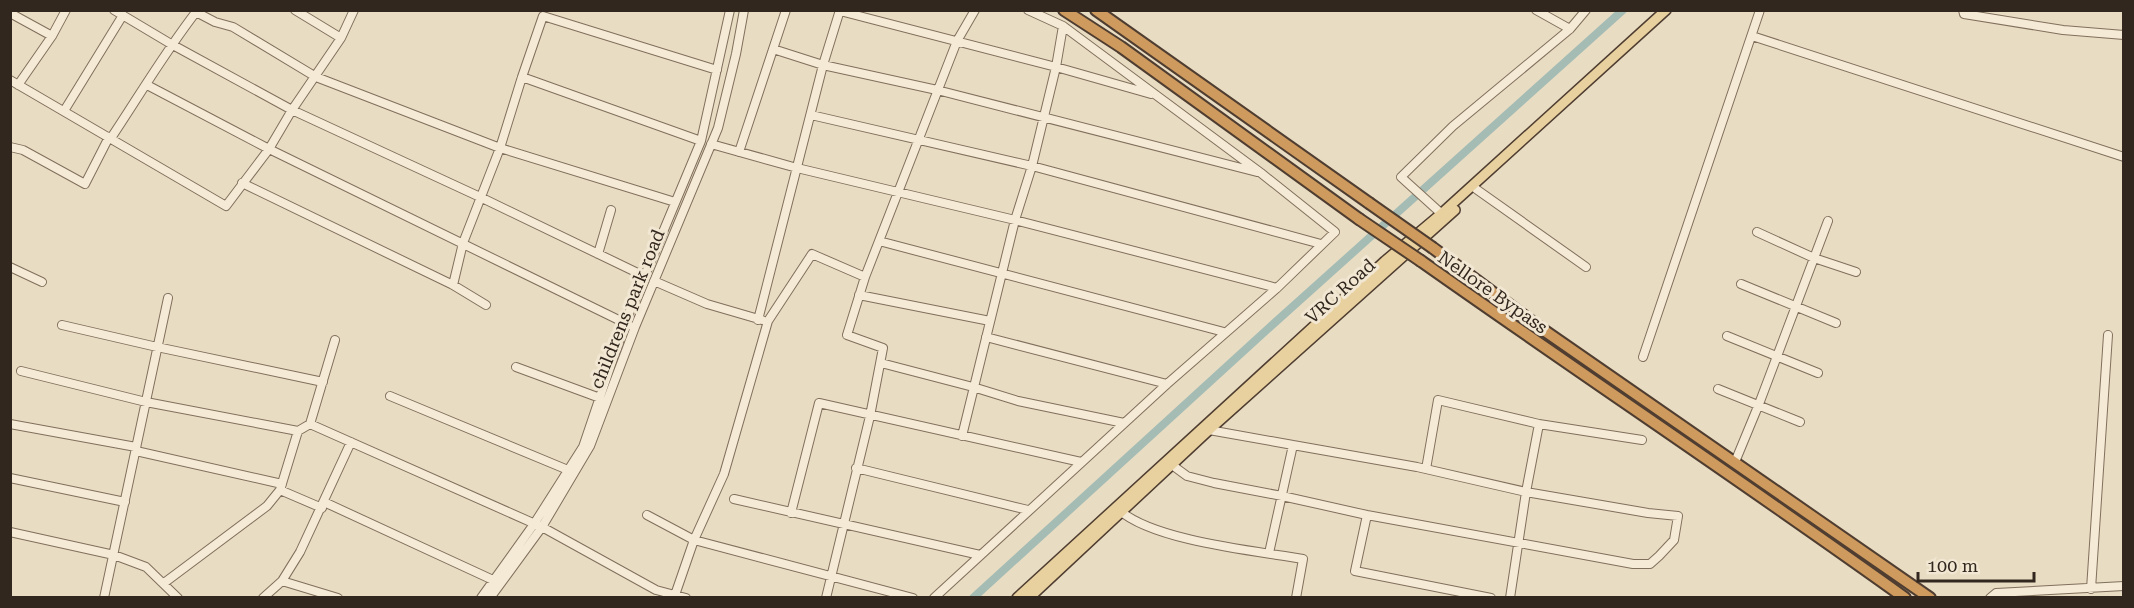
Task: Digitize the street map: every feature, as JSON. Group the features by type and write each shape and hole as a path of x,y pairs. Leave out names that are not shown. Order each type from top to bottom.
{"highway":[{"name":"Nellore Bypass","path":"1064,10 1120,47 1359,219 1905,597"},
{"name":"Nellore Bypass","path":"1096,10 1433,248 1542,329 1930,597"}],"main road":[{"path":"1017,597 1119,509 1385,261 1444,216 1666,10"},
{"name":"VRC Road","path":"1029,597 1119,509 1172,465 1444,216 1674,10"}],"street":[{"path":"66,10 52,36 14,82 226,206 269,149 292,110 341,38 354,10"},
{"path":"114,10 292,110 480,196 644,276"},
{"path":"295,10 341,38"},
{"name":"childrens park road","path":"481,597 534,524 583,447 625,323 701,141 730,10"},
{"name":"childrens park road","path":"490,597 542,527 590,446 635,327 717,128 736,54 744,10"},
{"path":"739,152 786,10"},
{"path":"826,597 870,416 883,348 847,335 865,277 917,140 957,41 975,10"},
{"path":"934,597 1224,332 1277,288 1335,232 1261,173 1063,26 1028,10"},
{"path":"1536,10 1570,28"},
{"path":"1444,216 1401,177 1453,126 1570,28 1587,10"},
{"path":"1643,357 1760,10"},
{"path":"1963,10 1964,14 2063,30 2124,35"},
{"path":"10,147 23,150 86,184 110,137 147,85 171,44 197,11 215,22 232,27 316,76 500,148 675,202"},
{"path":"758,320 823,65 840,11 1056,67 1157,96"},
{"path":"10,13 52,36"},
{"path":"453,285 464,243 500,148 544,13 717,70"},
{"path":"64,111 123,15"},
{"path":"962,436 1015,220 1032,166 1056,67 1063,26"},
{"path":"1752,36 2124,157"},
{"path":"773,49 823,65 938,90 1261,173"},
{"path":"522,77 701,141"},
{"path":"147,85 269,149 635,327"},
{"path":"811,115 1032,166 1322,244"},
{"path":"711,144 797,168 898,190 1277,288"},
{"path":"242,183 453,285 486,305"},
{"path":"1476,189 1586,267"},
{"path":"598,254 611,210"},
{"path":"1735,462 1828,221"},
{"path":"1757,232 1814,258 1856,273"},
{"path":"879,240 1224,332"},
{"path":"671,595 724,474 768,321 812,254 865,277"},
{"path":"10,267 42,282"},
{"path":"654,280 707,304 768,321"},
{"path":"1741,284 1836,322"},
{"path":"859,295 990,321"},
{"path":"104,597 168,298"},
{"path":"62,325 322,382"},
{"path":"2091,589 2108,335"},
{"path":"1727,336 1818,373"},
{"path":"986,337 1167,384"},
{"path":"21,371 146,402 298,430 310,424 335,340"},
{"path":"881,363 1018,401 1124,423"},
{"path":"516,367 600,398"},
{"path":"1718,389 1800,422"},
{"path":"390,396 568,470"},
{"path":"1426,469 1438,400 1539,424 1642,440"},
{"path":"791,513 819,403 1081,462"},
{"path":"10,424 136,449 281,487 493,580"},
{"path":"310,424 542,527 656,590 686,597"},
{"path":"1510,597 1539,424"},
{"path":"164,583 267,506 281,487 298,430"},
{"path":"1172,465 1187,476 1214,483 1367,515 1633,564 1650,564 1674,540 1678,516 1526,492 1426,469 1209,430"},
{"path":"263,597 282,581 300,552 351,442"},
{"path":"1269,553 1293,445"},
{"path":"856,468 1028,510"},
{"path":"10,478 125,502"},
{"path":"734,499 980,555"},
{"path":"1119,509 1131,519 1178,537 1304,559 1296,597"},
{"path":"647,515 694,540 913,597"},
{"path":"1367,515 1355,571 1491,597"},
{"path":"10,532 114,555 146,567 178,597"},
{"path":"282,581 338,597"},
{"path":"1990,597 1996,593 2124,586"}],"waterway":[{"path":"973,598 1623,10"}]}
